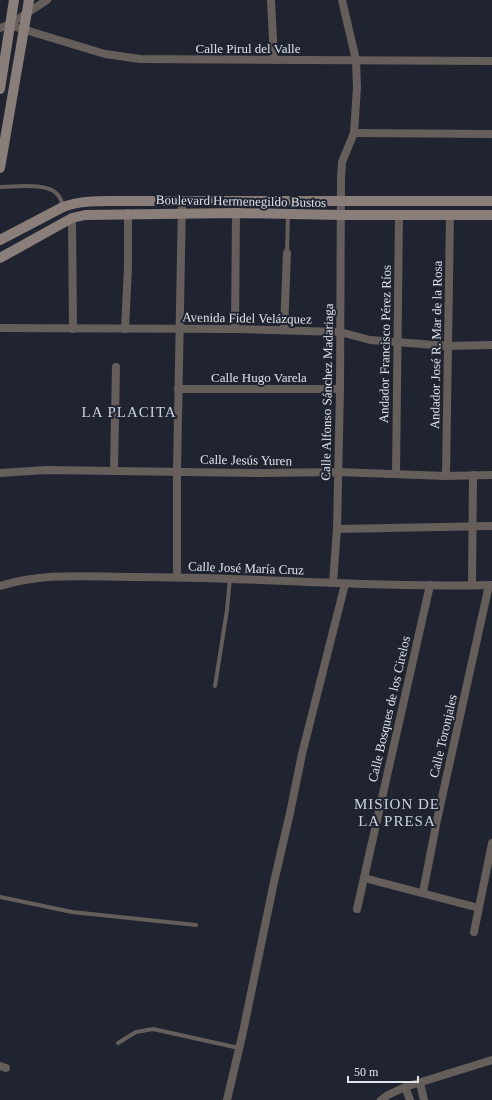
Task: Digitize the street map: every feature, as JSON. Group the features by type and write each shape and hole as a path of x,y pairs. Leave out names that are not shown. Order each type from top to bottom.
{"street":[{"path":"0,89 5,27 14,0"},
{"path":"0,168 29,0"},
{"path":"5,27 47,0"},
{"path":"271,0 274,60"},
{"name":"Calle Alfonso Sánchez Madariaga","path":"333,583 340,390 342,162 354,133 357,87 356,60 342,0"},
{"name":"Calle Pirul del Valle","path":"5,27 24,29 99,52 134,58 447,62 492,61"},
{"path":"354,133 492,134"},
{"name":"Boulevard Hermenegildo Bustos","path":"0,240 63,207 72,204 97,201 492,201"},
{"path":"177,577 178,389 182,201"},
{"path":"468,201 468,214"},
{"path":"125,329 128,267 128,213"},
{"name":"Boulevard Hermenegildo Bustos","path":"0,258 72,218 85,215 128,213 236,213 492,215"},
{"path":"235,329 236,213"},
{"name":"Andador Francisco Pérez Ríos","path":"396,474 399,215"},
{"name":"Andador José R. Mar de la Rosa","path":"446,476 450,215"},
{"path":"72,218 73,329"},
{"path":"284,330 287,253"},
{"name":"Avenida Fidel Velázquez","path":"0,328 284,330 340,332 370,340 448,346 492,345"},
{"path":"114,470 116,367"},
{"name":"Calle Hugo Varela","path":"178,389 340,390"},
{"name":"Calle Jesús Yuren","path":"0,473 46,470 114,470 262,473 338,472 446,476 492,475"},
{"path":"472,585 473,475"},
{"path":"336,529 492,526"},
{"name":"Calle José María Cruz","path":"0,586 24,579 40,577 177,577 230,578 345,584 491,585"},
{"path":"227,1100 240,1048 302,754 345,584"},
{"name":"Calle Bosques de los Cirelos","path":"357,909 430,585"},
{"name":"Calle Toronjales","path":"422,892 442,797 491,585"},
{"path":"474,932 492,844"},
{"path":"364,878 479,908"},
{"path":"381,1100 405,1087 446,1073 492,1060"},
{"path":"420,1083 424,1100"},
{"path":"405,1087 410,1100"}],"lane":[{"path":"0,187 43,187 52,190 59,196 63,207"},
{"path":"287,253 288,214"},
{"path":"215,686 227,610 230,578"},
{"path":"0,897 72,912 196,924"},
{"path":"118,1043 136,1032 153,1029 240,1048"}],"district":[{"name":"LA PLACITA","path":"129,412"},
{"name":"MISION DE LA PRESA","path":"397,812"}]}
